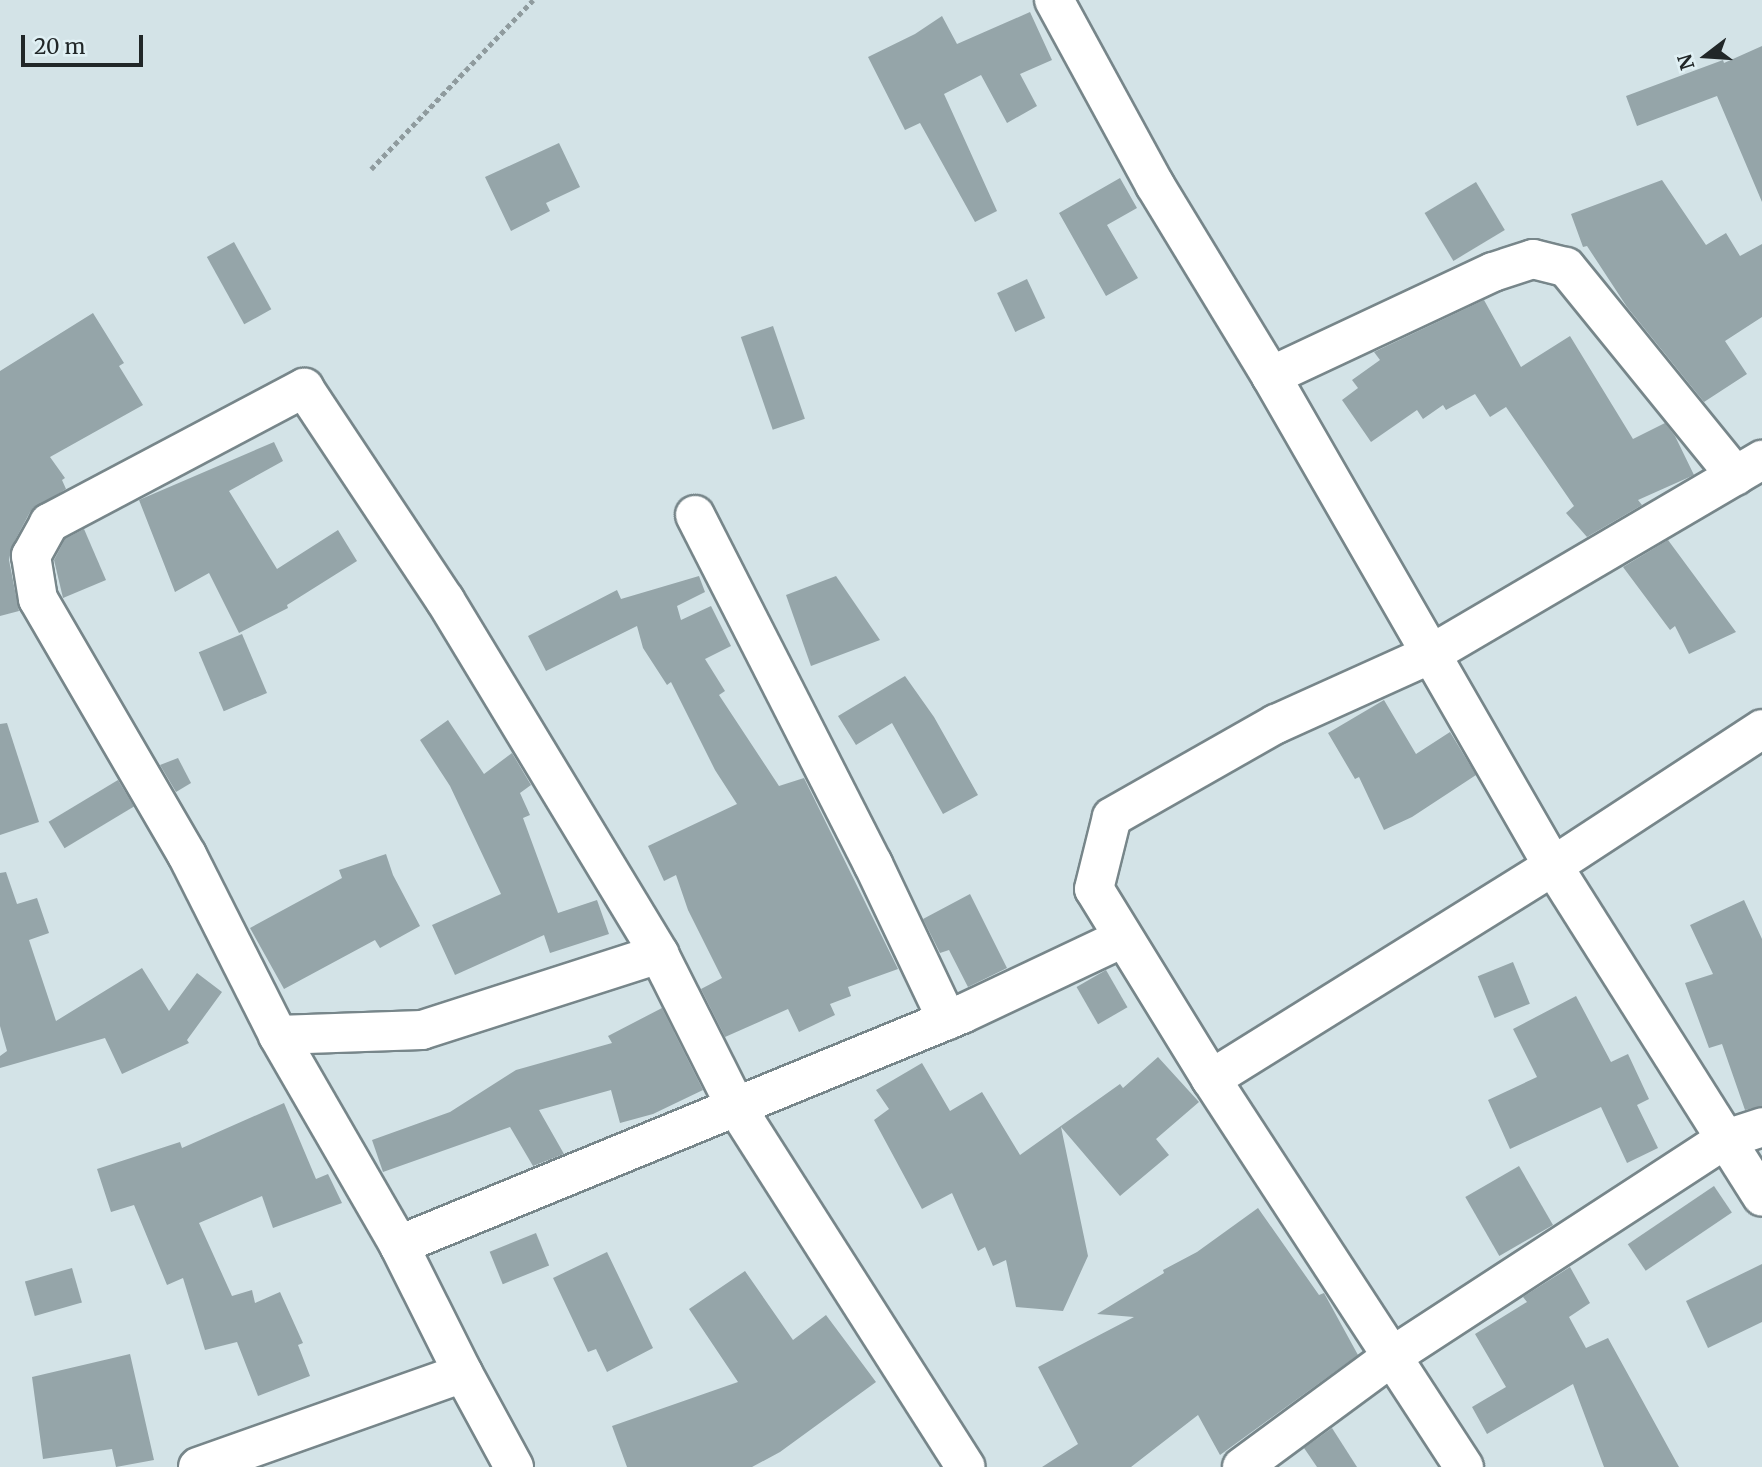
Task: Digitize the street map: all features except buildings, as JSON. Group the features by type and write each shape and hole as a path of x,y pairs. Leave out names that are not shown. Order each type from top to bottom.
{"street":[{"path":"1054,0 1155,185 1271,376 1553,866 1762,1196"},
{"path":"1271,376 1493,272 1533,258 1566,267 1749,468 1431,654 1276,724 1112,817 1094,889 1211,1079 1464,1467"},
{"path":"514,1467 463,1373 400,1245 278,1035 187,855 38,599 31,556 49,523 304,388 445,600 659,954 735,1105 966,1467"},
{"path":"695,515 873,864 947,1020"},
{"path":"1211,1079 1553,866 1762,729"},
{"path":"400,1245 947,1020 1123,939"},
{"path":"278,1035 422,1030 659,954"},
{"path":"1242,1467 1391,1357 1726,1139 1762,1127"},
{"path":"198,1467 463,1373"}],"path":[{"path":"371,169 533,0"}]}
